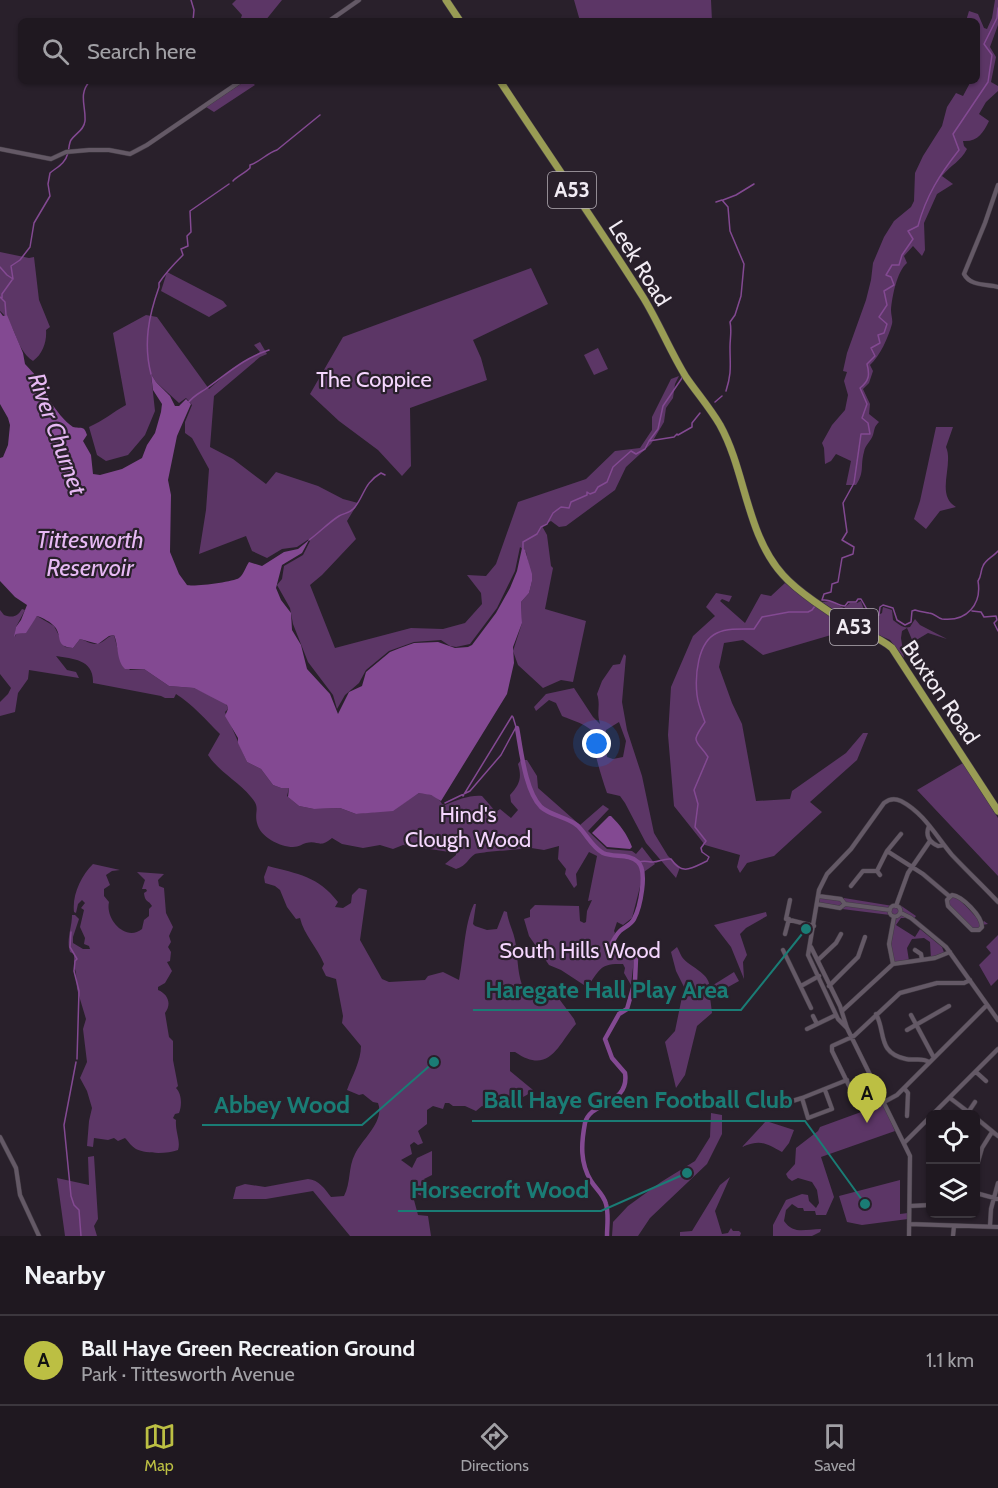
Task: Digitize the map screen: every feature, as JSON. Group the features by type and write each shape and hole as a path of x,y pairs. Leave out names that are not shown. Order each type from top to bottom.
{"highway":[{"path":"446,0 458,18"},
{"name":"Leek Road","path":"502,84 644,299 687,377 726,436"},
{"name":"Buxton Road","path":"726,436 749,508 768,554 777,568 791,583 834,614 892,648 998,811"}],"street":[{"path":"333,18 359,0"},
{"path":"0,149 51,159 68,152 109,150 130,154 147,145 237,84"},
{"path":"998,185 964,274 971,282 998,288"},
{"path":"909,1236 910,1160 904,1143 847,1028 836,1015 809,957 821,884 827,874 851,849 884,803 891,799 902,802 930,826 944,845 998,902"},
{"path":"930,826 927,833 930,842 938,846 944,845"},
{"path":"851,885 863,871 879,873 887,851 901,834"},
{"path":"890,910 896,906 911,867 930,842"},
{"path":"887,851 949,896 958,897 978,916 982,925 979,930 972,930 948,906 949,896"},
{"path":"818,896 841,899 845,904 890,910"},
{"path":"790,900 786,919 814,926"},
{"path":"817,904 840,908 845,904"},
{"path":"896,906 900,908 901,913 912,919 950,952 998,1020"},
{"path":"890,910 894,917 890,944 890,956 894,964"},
{"path":"894,917 901,913"},
{"path":"785,934 789,919"},
{"path":"818,960 836,943 840,934"},
{"path":"825,988 861,953 865,937"},
{"path":"811,946 842,1011 842,1020"},
{"path":"783,950 811,1008"},
{"path":"917,950 922,960"},
{"path":"842,1011 894,964 934,958 950,952"},
{"path":"809,957 815,954"},
{"path":"801,986 819,976"},
{"path":"879,1092 858,1101 831,1048 851,1038 894,998 907,990 937,983 969,980"},
{"path":"906,1030 948,1005"},
{"path":"884,1102 904,1088 987,1005"},
{"path":"876,1014 883,1041 892,1053 904,1059 930,1062"},
{"path":"807,1029 836,1015"},
{"path":"911,1015 934,1058"},
{"path":"813,1016 817,1024"},
{"path":"938,1110 998,1049"},
{"path":"976,1072 986,1081"},
{"path":"777,1099 786,1103 825,1090 846,1080"},
{"path":"904,1088 908,1093 907,1116"},
{"path":"802,1098 808,1118 832,1109 825,1090"},
{"path":"950,1098 964,1110"},
{"path":"970,1110 975,1102"},
{"path":"904,1143 926,1122"},
{"path":"980,1122 998,1136"},
{"path":"976,1164 982,1148 992,1132"},
{"path":"0,1137 16,1168 20,1195 39,1236"},
{"path":"990,1226 998,1183"},
{"path":"980,1194 996,1198"},
{"path":"910,1206 926,1205"},
{"path":"909,1224 998,1227"},
{"path":"953,1236 954,1226"}],"green space":[{"path":"236,0 282,0 267,18 241,18 242,15 232,4"},
{"path":"574,0 711,0 712,18 579,18"},
{"path":"995,0 998,0 998,25 990,47 996,57 991,82 998,86 998,91 986,102 979,114 989,121 979,136 973,140 963,141 967,149 942,176 953,184 937,194 924,223 925,250 922,256 913,246 904,256 907,263 900,272 894,292 891,310 892,324 883,346 870,365 873,371 869,383 863,389 870,404 869,414 879,422 865,450 859,480 856,485 846,485 851,461 836,454 831,461 825,464 822,443 832,425 845,410 848,395 844,381 847,372 843,371 866,300 873,263 894,221 911,207 914,201 915,173 942,126 947,107 956,93 963,96 969,84 980,84 980,19 984,28 987,29 992,18"},
{"path":"969,11 978,14 980,18 967,18"},
{"path":"240,84 255,85 214,112 206,107"},
{"path":"0,252 34,257 39,300 50,327 46,330 42,351 33,361 22,350 10,323 0,311"},
{"name":"The Coppice","path":"531,268 548,304 473,340 487,380 410,408 411,466 402,476 378,450 339,421 310,394 343,337"},
{"path":"167,272 223,301 227,306 209,317 161,291"},
{"path":"146,315 157,317 209,389 232,369 260,352 254,345 260,342 267,354 260,357 214,396 210,447 233,459 266,484 276,472 358,503 347,521 356,539 310,585 335,648 411,628 443,629 465,623 482,604 481,593 467,575 486,576 496,564 518,502 586,479 615,451 640,448 652,430 652,417 671,379 679,376 673,398 666,408 664,422 651,444 626,467 615,490 566,526 559,527 551,521 542,526 547,535 553,568 545,609 586,621 573,682 561,680 543,688 518,665 513,651 522,623 521,602 529,593 532,581 526,552 520,547 515,571 497,608 470,644 456,647 441,640 414,642 389,651 366,670 359,683 345,695 337,709 333,695 308,662 293,624 290,608 277,585 282,579 284,566 303,555 309,539 297,547 282,549 267,558 252,551 246,536 199,554 206,510 209,469 192,438 185,433 185,422 192,405 186,398 179,403 156,382 151,374 155,411 145,435 128,455 106,461 97,455 89,427 126,405 113,333"},
{"path":"598,348 608,369 594,375 584,355"},
{"path":"936,427 953,427 946,447 948,462 946,487 950,502 956,507 940,511 926,529 914,519"},
{"path":"785,583 848,630 763,655 743,640 724,643 719,667 742,724 756,801 790,799 792,791 846,753 863,733 868,733 857,760 810,802 822,812 774,856 747,863 740,873 737,867 740,855 705,845 674,806 668,735 671,687 693,636 715,616 706,607 716,593 732,596 729,602 722,599 720,601 745,623 761,594 771,596"},
{"path":"830,601 844,608 850,603 861,601 864,610 875,617 882,613 883,607 892,610 893,620 901,626 910,627 915,619 920,625 947,639 928,633 913,642 907,628 902,631 901,638 904,658 890,640 857,625 822,602"},
{"path":"22,609 25,610 16,627 15,637 16,634 24,633 37,616 54,626 65,647 73,648 80,639 98,644 114,635 120,658 130,670 144,669 169,686 194,688 226,703 228,709 225,712 247,762 261,769 273,785 289,788 287,796 299,806 314,809 340,808 356,814 393,810 419,793 432,795 445,805 468,797 482,796 496,812 500,809 511,818 518,810 511,802 510,795 519,781 518,764 521,760 527,760 537,776 538,788 580,825 603,805 609,809 588,831 607,849 632,851 636,854 642,847 655,864 641,874 642,879 632,918 623,925 617,922 611,942 614,950 634,959 631,985 624,973 623,964 615,964 600,969 587,987 549,965 529,936 524,919 530,917 530,910 535,905 579,906 580,921 586,922 587,911 592,900 588,901 597,856 589,852 576,874 577,885 574,888 565,874 566,869 558,859 559,846 544,850 525,847 478,853 456,869 445,864 456,853 403,845 393,849 380,845 363,848 342,844 332,838 321,844 310,842 297,847 282,845 262,833 256,819 257,807 254,801 208,755 220,734 193,707 176,694 174,698 165,698 93,683 90,669 75,660 56,656 67,670 76,672 79,678 29,670 28,679 18,693 15,712 0,716 0,702 11,688 0,674 0,610 4,615 12,617"},
{"path":"624,654 626,656 622,702 627,730 642,776 654,833 668,856 680,867 676,878 646,843 620,796 607,793 596,756 597,738 595,734 582,724 562,716 556,703 549,700 536,711 534,707 546,694 574,688 600,724 597,694 602,681 613,665 620,664","holes":["619,722 626,741 623,757 613,759 607,757 606,748 609,742 606,730"]},
{"path":"963,763 998,818 998,876 917,790"},
{"path":"93,864 120,870 106,875 110,885 104,889 104,896 109,902 113,922 123,931 130,933 142,929 152,906 145,898 146,889 142,889 145,880 137,872 164,874 158,880 159,886 164,888 166,913 173,927 168,947 171,952 170,961 167,962 172,971 158,990 168,1000 165,1013 169,1037 173,1041 173,1060 178,1086 176,1088 181,1100 179,1113 173,1118 176,1120 178,1150 157,1153 141,1151 134,1148 125,1138 118,1141 114,1138 108,1140 94,1138 93,1147 87,1146 92,1108 80,1078 87,1062 83,1029 86,1019 77,989 74,954 70,952 69,943 72,915 75,915 79,919 73,943 83,949 90,949 84,944 85,938 80,927 84,910 81,908 85,903 82,900 78,904 76,913 74,912 74,899 78,886"},
{"path":"268,866 315,881 338,902 335,907 343,908 351,903 352,895 359,888 367,890 360,940 382,979 389,982 425,980 428,976 443,972 459,980 466,931 474,904 476,904 473,924 487,930 497,929 504,911 507,912 515,940 522,985 551,988 574,1019 576,1024 558,1048 545,1059 537,1061 527,1059 515,1052 510,1052 510,1071 533,1090 528,1094 487,1108 482,1106 476,1111 449,1103 445,1103 443,1109 433,1106 427,1110 427,1124 418,1131 423,1143 418,1145 414,1142 410,1145 412,1154 401,1160 412,1168 417,1158 432,1151 432,1175 424,1179 429,1186 426,1194 422,1196 417,1194 414,1200 418,1215 428,1216 431,1236 350,1236 313,1191 266,1199 233,1199 236,1187 245,1184 265,1187 308,1179 319,1183 331,1197 344,1196 353,1159 376,1123 379,1110 378,1103 363,1094 359,1095 347,1090 358,1063 361,1046 342,1023 343,1016 336,979 326,976 322,968 324,964 304,930 300,918 296,919 287,907 280,890 265,883 264,877"},
{"path":"953,896 958,898 982,923 984,921 988,924 973,929 949,905 949,898"},
{"path":"820,898 842,901 844,898 899,907 900,905 916,916 913,920 901,918 896,925 915,937 920,929 942,947 945,955 931,959 930,942 924,938 912,939 907,948 909,961 893,964 891,939 898,916 842,909 842,907 819,903"},
{"path":"766,912 767,916 740,934 747,955 743,962 744,979 731,947 714,925"},
{"path":"998,935 998,979 991,986 979,965 991,953 986,947"},
{"path":"677,947 685,961 706,977 710,987 734,972 739,981 710,997 712,1013 697,1026 685,1075 676,1088 665,1042 675,1031 684,987 676,971 671,952"},
{"path":"883,1104 895,1131 821,1157 834,1197 826,1215 816,1215 815,1211 804,1211 803,1208 792,1204 786,1210 784,1221 792,1228 796,1230 821,1229 820,1232 812,1236 773,1236 773,1225 786,1200 802,1194 808,1195 809,1201 816,1208 819,1203 817,1190 812,1182 798,1178 792,1181 786,1174 795,1164 796,1148 820,1127"},
{"path":"711,1113 722,1115 722,1134 707,1164 650,1218 638,1236 612,1236 613,1222 628,1206 695,1161 710,1137"},
{"path":"766,1121 794,1130 789,1143 782,1152 763,1143 742,1147"},
{"path":"94,1156 98,1219 94,1226 97,1236 65,1236 57,1178 89,1185 88,1157"},
{"path":"730,1177 715,1211 722,1234 728,1233 731,1228 733,1231 739,1231 740,1236 680,1236 680,1232 692,1231 720,1185"},
{"path":"900,1180 900,1214 908,1213 908,1219 862,1225 847,1222 839,1196"}],"water":[{"name":"Tittesworth Reservoir","path":"0,312 3,316 7,315 23,353 25,364 38,378 55,408 70,425 86,432 87,435 83,441 91,455 93,474 100,475 122,469 142,458 155,433 162,404 153,390 151,374 170,396 175,406 179,406 186,399 191,404 177,436 168,480 171,495 170,552 179,574 187,585 205,585 235,580 242,575 249,562 262,566 284,552 298,549 309,540 302,553 282,565 276,588 281,600 291,613 292,630 301,645 307,669 330,694 338,714 349,692 362,686 366,672 390,652 414,643 438,642 455,648 472,645 496,613 510,588 517,571 522,548 525,550 532,581 529,593 521,602 522,623 513,647 514,663 507,694 441,801 431,795 419,793 393,811 356,814 340,808 314,809 299,806 288,797 289,788 273,785 261,769 247,762 238,738 225,716 227,705 194,688 169,686 144,669 125,669 120,661 114,635 98,644 80,639 73,648 67,647 61,643 53,625 37,616 26,633 16,634 14,637 16,627 27,605 15,597 0,581 0,458 3,457 8,445 10,425 0,404"},
{"path":"609,816 626,834 632,847 630,849 607,847 592,833"}],"waterway":[{"name":"River Churnet","path":"191,0 193,18"},
{"path":"822,600 824,594 831,592 832,584 838,582 842,558 853,554 854,547 842,540 847,532 843,503 854,483 861,434 870,434 868,423 862,418 867,404 860,388 868,378 867,364 875,356 871,348 880,343 878,335 884,333 887,324 879,317 887,305 884,291 894,285 891,277 886,275 892,265 899,265 902,255 913,239 908,231 918,226 934,186 959,150 953,134 988,82 992,55 984,44 997,18 998,8"},
{"name":"River Churnet","path":"0,267 13,279 11,266 20,260 30,247 34,223 50,196 48,184 50,173 65,160 71,140 84,124 83,95 88,84"},
{"path":"233,181 250,168 250,165 277,150 320,115"},
{"path":"151,374 147,340 159,283 183,255 181,249 188,246 187,236 191,232 190,211 229,184"},
{"path":"723,200 754,184"},
{"path":"716,202 722,200 728,207 730,231 744,264 741,296 735,315 730,322 730,369 726,391"},
{"path":"2,298 2,294 12,280"},
{"name":"River Churnet","path":"0,297 5,302 6,315"},
{"path":"188,403 236,366 269,350"},
{"path":"681,374 682,378 663,406 658,429 649,441 678,435 692,427 692,423 700,413"},
{"path":"715,402 722,396"},
{"path":"523,549 523,542 537,534 541,527 547,524 553,513 561,507 569,508 571,502 587,495 587,492 590,494 595,492 598,487 607,482 613,467 631,451 636,454 645,449 649,441"},
{"path":"309,540 335,519 353,509 371,481 381,473 385,475"},
{"path":"823,600 845,606 848,602 861,599 869,613 876,616 879,615 880,607 883,605 893,608 897,620 905,625 911,622 912,611 915,610 931,613 942,619 959,618 971,610 975,604 978,597 978,581 983,566 998,551"},
{"path":"639,862 671,859 679,867 688,869 707,861 709,857 702,852 701,848 706,841 695,827 698,804 694,790 708,757 696,741 705,722 696,688 699,661 705,644 721,631 754,629 762,617 789,612 808,612 815,606"},
{"path":"972,611 981,612 984,617 996,616 997,620 994,623 998,631"},
{"path":"463,796 512,716"},
{"name":"River Churnet","path":"513,717 516,727"},
{"name":"River Churnet","path":"517,728 527,781 541,807 574,823 603,853 634,859 641,867 643,881 636,914 633,921 620,931 612,943 614,950 636,958 635,981 627,1009 619,1014 605,1039 612,1058 625,1073 625,1083 622,1091 616,1097 588,1116 583,1138 582,1153 587,1174 606,1204 607,1236"},
{"path":"445,803 470,791 501,755 515,729"},
{"path":"71,932 70,947 77,959 74,971 79,991 77,1059"},
{"path":"76,1062 64,1125 71,1196 74,1205 79,1210 81,1236"}],"place":[{"name":"Haregate Hall Play Area","path":"806,929"},
{"name":"Abbey Wood","path":"434,1062"},
{"name":"Ball Haye Green Recreation Ground","path":"867,1123"},
{"name":"Horsecroft Wood","path":"687,1173"},
{"name":"Ball Haye Green Football Club","path":"865,1204"}],"park label":[{"name":"Hind's Clough Wood","path":"468,826"},
{"name":"South Hills Wood","path":"580,950"}]}
